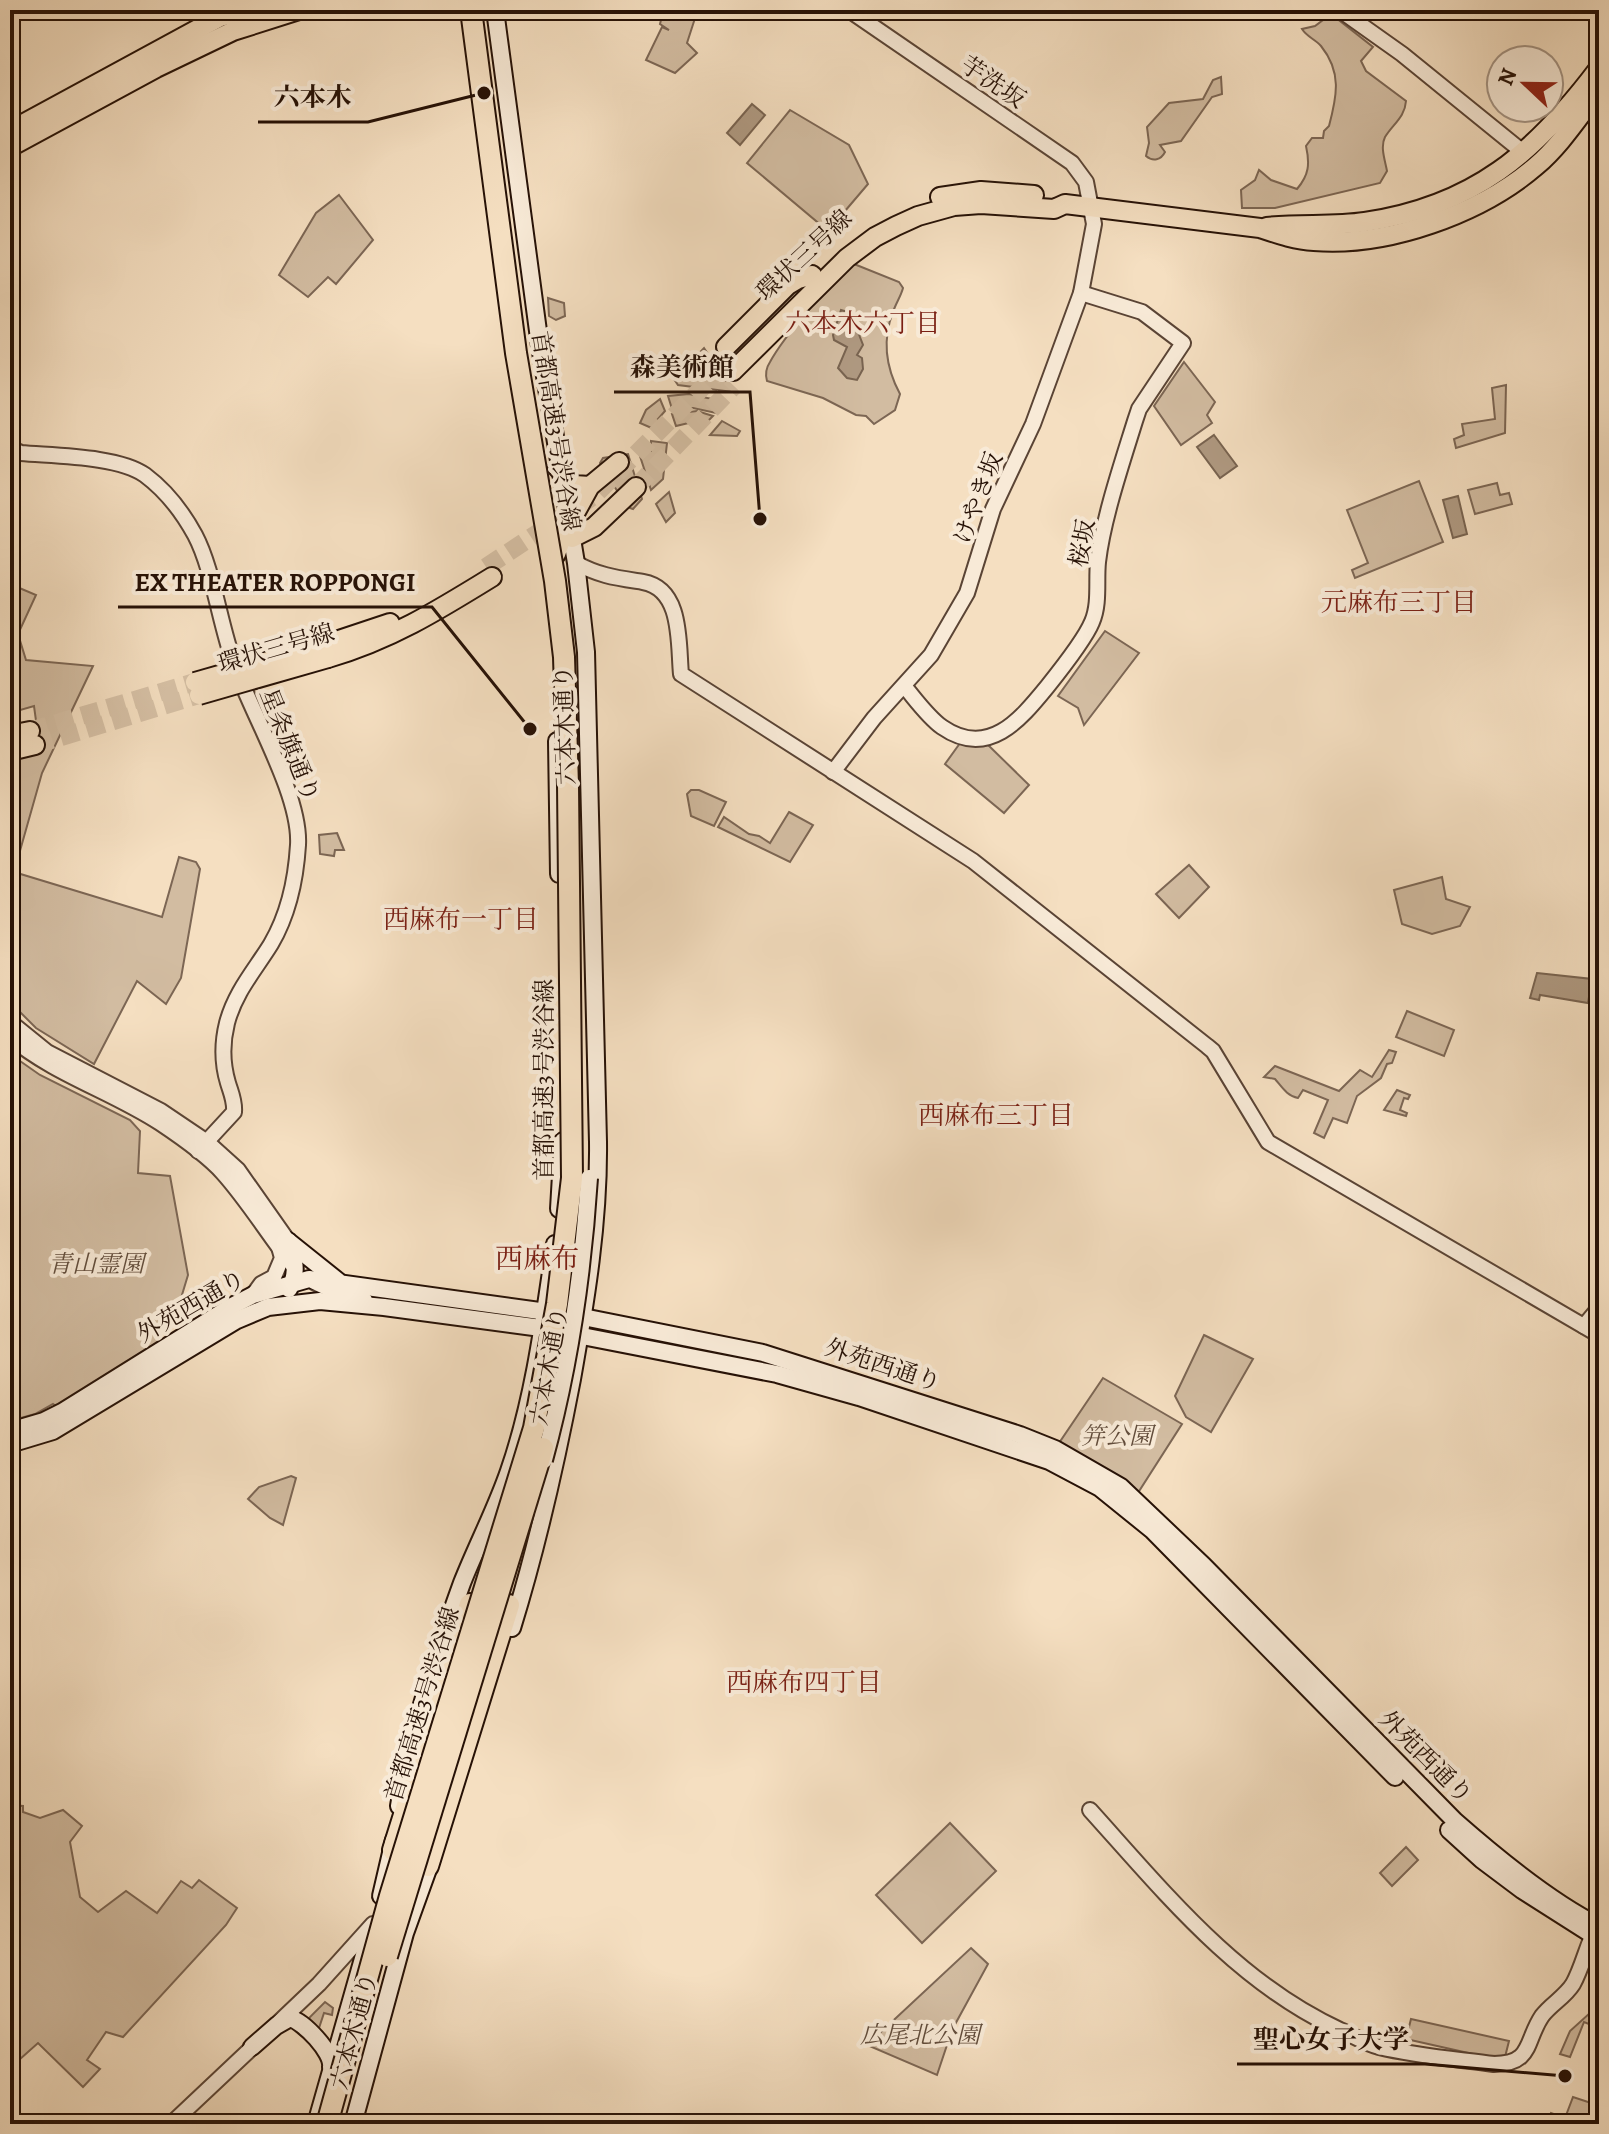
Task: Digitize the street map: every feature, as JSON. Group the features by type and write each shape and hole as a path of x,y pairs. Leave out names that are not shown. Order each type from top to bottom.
{"highway":[{"name":"首都高速3号渋谷線","path":"327,2124 390,1896 534,1428 557,1304 572,1178 564,657 555,581 516,353 471,10"},
{"name":"首都高速3号渋谷線","path":"341,2124 404,1899 532,1491 570,1306 585,1177 576,656 568,581 529,352 482,10"},
{"path":"393,1850 424,1763 503,1506 534,1428"},
{"path":"428,1866 526,1541 532,1491"}],"main road":[{"path":"10,131 246,10"},
{"path":"10,147 156,68 222,20 299,10"},
{"path":"463,10 509,366 537,519 565,538"},
{"path":"472,78 484,49 482,10"},
{"path":"495,10 565,538 576,927 564,1028"},
{"name":"環状三号線","path":"1260,228 1365,222 1417,212 1479,183 1524,153 1553,126 1599,68"},
{"name":"環状三号線","path":"1061,204 1055,197 981,191 951,194 913,205 878,221 851,239 812,275 731,366 785,335 803,301 853,253 875,237 918,216 954,206 981,204 1054,209 1061,204 1091,205 1260,228 1290,238 1365,239 1437,223 1487,198 1536,166 1599,91"},
{"path":"565,538 590,486 619,462"},
{"path":"558,468 574,485 590,486"},
{"path":"565,538 594,527 636,487"},
{"name":"六本木通り","path":"316,2124 351,1996 380,1926 407,1758 463,1582 510,1469 549,1318 560,1197 564,1028 556,659 537,519"},
{"name":"六本木通り","path":"353,2124 405,1933 428,1866 466,1774 518,1609 558,1452 583,1317 598,1179 588,701 576,563 565,538"},
{"name":"環状三号線","path":"197,689 326,651 356,650 409,627 489,572"},
{"path":"10,735 32,738 10,751"},
{"path":"428,1866 450,1773 552,1431 587,1216 596,1081"},
{"path":"334,2124 380,1926 424,1763 487,1576 530,1429 554,1303 568,1179 564,1101"},
{"path":"549,1318 584,1261 593,1239"},
{"path":"268,1307 287,1294 300,1276 284,1244"},
{"path":"284,1244 339,1282"},
{"name":"外苑西通り","path":"10,1431 62,1412 253,1295 300,1276 549,1318 562,1332 739,1365 859,1397 1049,1461 1100,1488 1152,1530 1471,1850 1522,1890 1597,1932"},
{"name":"外苑西通り","path":"10,1444 53,1431 237,1320 268,1307 320,1301 549,1318 583,1317 731,1345 864,1383 1055,1449 1121,1487 1204,1566 1455,1821 1597,1932"},
{"path":"530,1388 544,1384 550,1377 568,1319 583,1317"},
{"path":"10,1455 46,1439 96,1405"},
{"path":"252,2047 285,2019 296,2020 331,2056 329,2076"}],"street":[{"name":"芋洗坂","path":"849,10 1072,163 1086,182 1091,205"},
{"path":"1340,10 1402,54 1524,153"},
{"name":"けやき坂","path":"833,772 874,718 931,655 967,593 993,509 1033,424 1081,293 1094,224 1091,205"},
{"name":"桜坂","path":"905,687 941,726 963,736 986,738 1009,729 1019,721 1054,679 1092,622 1101,550 1135,421 1139,409 1183,343 1142,312 1081,293"},
{"name":"星条旗通り","path":"10,448 21,453 126,465 156,484 184,517 197,539 233,660 297,822 295,878 279,926 272,942 242,986 227,1025 224,1060 234,1112 202,1147"},
{"path":"576,563 603,577 657,587 672,603 681,674 998,879 1213,1051 1268,1142 1599,1335"},
{"path":"10,1022 47,1052 161,1111 202,1147 284,1244"},
{"path":"10,1037 65,1075 161,1123 238,1170 284,1244 274,1277 261,1284 253,1295"},
{"path":"220,1169 238,1170"},
{"path":"300,1276 325,1289 384,1307"},
{"path":"1584,1326 1599,1308"},
{"path":"1090,1810 1209,1938 1266,1988 1316,2019 1377,2046 1509,2064 1523,2055 1541,2017 1573,1984 1597,1932"},
{"path":"171,2124 380,1926 405,1933"}],"green space":[{"path":"641,10 697,12 687,43 697,53 675,73 646,60 662,27 669,30 660,24 661,20 640,13"},
{"path":"1331,14 1373,47 1361,61 1366,71 1406,101 1401,116 1384,141 1387,171 1380,183 1275,208 1242,208 1241,190 1255,180 1259,170 1271,180 1297,189 1308,169 1306,146 1312,138 1323,138 1329,126 1336,94 1335,75 1321,46 1302,29 1315,26"},
{"path":"1221,77 1222,94 1212,97 1181,141 1160,145 1165,152 1159,158 1146,156 1149,143 1147,127 1169,103 1203,99 1213,80"},
{"path":"790,110 849,145 868,184 828,231 747,163"},
{"path":"339,195 373,240 336,284 328,277 308,297 279,275 316,213"},
{"path":"854,264 899,282 903,288 887,333 891,374 900,394 895,410 874,424 866,416 856,415 823,398 767,381 766,376 769,364 796,324 833,282"},
{"path":"548,298 564,303 565,316 556,320 549,316"},
{"path":"704,348 733,392 678,385 674,379"},
{"path":"1184,362 1215,402 1207,415 1212,423 1181,445 1154,406"},
{"path":"1506,385 1505,433 1456,448 1454,439 1464,435 1462,424 1495,419 1492,388"},
{"path":"689,394 726,402 716,413 693,408 672,409 668,396"},
{"path":"660,399 665,411 658,419 668,429 663,433 640,423 646,410"},
{"path":"697,411 713,416 709,420 676,426 672,414"},
{"path":"722,421 740,431 737,436 710,435"},
{"path":"651,441 667,443 663,479 651,490 639,453 651,451"},
{"path":"628,454 642,499 633,509 627,507 600,463 603,458"},
{"path":"1419,481 1443,542 1355,578 1352,570 1368,563 1347,510"},
{"path":"1497,483 1500,495 1509,493 1512,504 1475,514 1468,490"},
{"path":"10,485 17,519 10,553"},
{"path":"669,492 675,513 666,522 656,504"},
{"path":"10,584 36,595 18,634 26,660 93,666 42,773 14,872 162,917 179,857 196,862 200,869 181,978 166,1004 137,981 94,1064 36,1028 10,1002 10,758 40,750 34,706 10,713"},
{"path":"1105,631 1139,653 1084,725 1078,708 1058,696"},
{"path":"963,739 984,741 1029,785 1004,813 945,764"},
{"path":"691,790 699,790 726,802 714,826 691,816 687,794"},
{"path":"789,812 813,825 790,862 718,827 724,817 749,834 770,843"},
{"path":"337,833 344,850 335,850 334,856 320,854 319,835"},
{"path":"1189,865 1209,887 1179,918 1156,894"},
{"path":"1442,877 1446,899 1470,907 1460,926 1432,934 1402,924 1394,890"},
{"path":"1407,1011 1454,1030 1444,1056 1396,1037"},
{"path":"1389,1050 1396,1052 1381,1078 1357,1096 1347,1123 1333,1118 1324,1138 1314,1133 1328,1100 1303,1090 1298,1098 1294,1097 1275,1079 1264,1077 1275,1066 1339,1091 1360,1070 1372,1077"},
{"name":"青山霊園","path":"10,1054 40,1075 130,1120 140,1131 138,1173 170,1176 188,1275 175,1318 164,1325 158,1343 56,1406 53,1404 35,1414 10,1421"},
{"path":"1397,1090 1410,1095 1408,1099 1404,1098 1400,1110 1407,1113 1406,1116 1384,1110"},
{"path":"1204,1335 1253,1359 1211,1432 1186,1417 1175,1396"},
{"name":"笄公園","path":"1103,1378 1182,1424 1134,1499 1055,1449"},
{"path":"291,1476 296,1478 283,1525 248,1499 259,1487"},
{"path":"10,1805 23,1806 23,1812 40,1818 63,1810 82,1826 70,1842 80,1897 98,1912 126,1891 157,1913 181,1881 192,1888 199,1880 237,1908 226,1925 123,2037 106,2032 87,2060 100,2069 83,2087 38,2043 10,2068"},
{"path":"950,1823 996,1871 922,1943 876,1895"},
{"path":"1406,1847 1418,1860 1392,1886 1380,1873"},
{"name":"広尾北公園","path":"971,1948 988,1964 952,2030 937,2075 867,2045"},
{"path":"325,2002 333,2008 332,2015 324,2013 318,2031 309,2018"},
{"path":"1591,2012 1599,2014 1599,2028 1584,2022 1570,2057 1560,2054 1570,2031"},
{"path":"1411,2019 1509,2041 1504,2061 1406,2039"},
{"path":"1599,2084 1599,2124 1547,2124 1551,2113 1565,2118 1573,2097 1591,2103"}],"shaded area":[{"path":"752,104 765,115 740,145 727,133"},
{"path":"841,310 851,313 852,327 858,332 863,345 857,355 862,358 863,369 857,380 847,378 838,368 847,347 834,340 833,335"},
{"path":"1214,435 1237,466 1220,478 1197,447"},
{"path":"1458,496 1467,534 1453,538 1443,500"},
{"path":"1537,973 1592,979 1588,1003 1540,995 1539,1000 1530,998"}],"tunnel":[{"path":"486,567 594,496 730,360"},
{"path":"636,487 734,386"},
{"path":"30,731 195,682"},
{"path":"35,745 199,695"}],"place":[{"name":"六本木","path":"484,93"},
{"name":"森美術館","path":"760,519"},
{"name":"EX THEATER ROPPONGI","path":"530,729"},
{"name":"聖心女子大学","path":"1565,2076"}],"district":[{"name":"六本木六丁目","path":"863,323"},
{"name":"元麻布三丁目","path":"1399,602"},
{"name":"西麻布一丁目","path":"461,919"},
{"name":"西麻布三丁目","path":"996,1115"},
{"name":"西麻布","path":"537,1259"},
{"name":"西麻布四丁目","path":"804,1682"}]}
